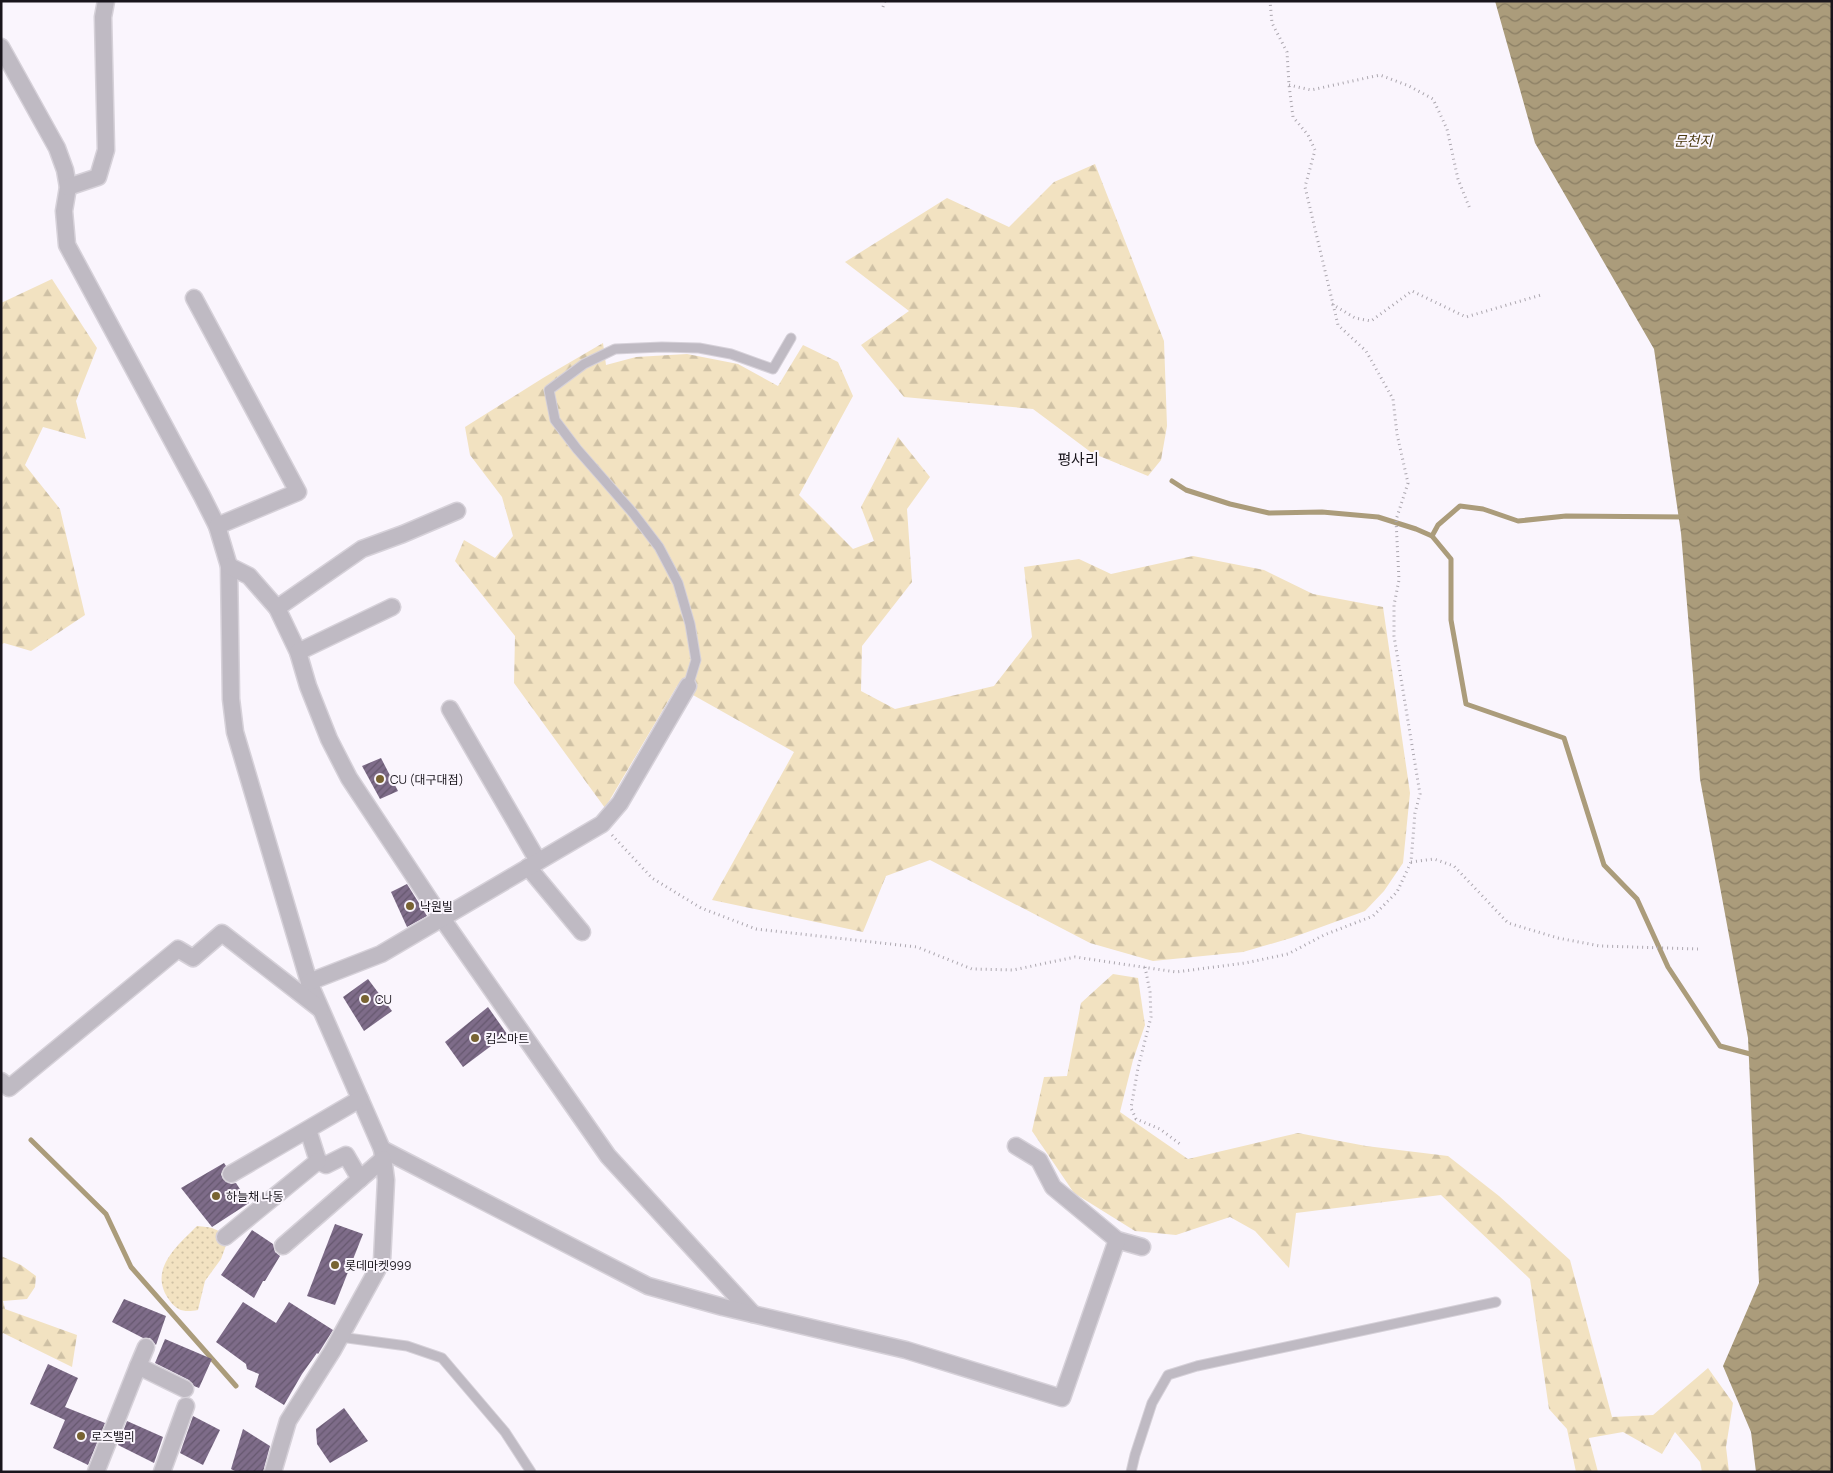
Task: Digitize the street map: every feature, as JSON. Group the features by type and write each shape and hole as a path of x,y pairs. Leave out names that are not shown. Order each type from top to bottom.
{"street":[{"path":"68,187 98,177 106,150 103,17 106,1"},
{"path":"1,47 57,148 65,170 68,187 64,211 68,245 217,526 228,566 231,699 236,732 309,982 383,1154 386,1180 382,1261 340,1337 288,1421 273,1472"},
{"path":"194,298 298,492 217,526"},
{"path":"277,608 362,548 403,534 457,511"},
{"path":"228,566 249,576 277,608 298,652 308,686 330,739 349,778 441,917 608,1156 753,1314"},
{"path":"298,652 392,608"},
{"path":"309,982 381,954 602,824 620,803 688,686"},
{"path":"450,708 533,864 582,932"},
{"path":"1,1081 9,1088 178,949 193,958 222,933 322,1010"},
{"path":"362,1102 310,1136 235,1176 362,1102"},
{"path":"310,1136 318,1162"},
{"path":"1016,1146 1039,1160 1053,1187 1117,1240 1142,1247"},
{"path":"383,1154 648,1286 753,1314 906,1350 1062,1398 1117,1240"},
{"path":"283,1246 360,1179 383,1154"},
{"path":"318,1162 326,1165 346,1155 360,1179"},
{"path":"225,1237 318,1162"},
{"path":"96,1472 146,1347"},
{"path":"138,1366 185,1389"},
{"path":"162,1472 186,1406"}],"lane":[{"path":"688,686 696,660 690,624 678,583 660,547 577,449 555,420 549,390 584,364 615,349 699,348 731,354 773,369 791,338"},
{"path":"1132,1472 1135,1455 1152,1403 1168,1376 1197,1366 1496,1302"},
{"path":"340,1337 407,1346 442,1358 505,1432 531,1472"}],"path":[{"path":"883,7 885,1"},
{"path":"602,824 652,878 701,908 756,929 916,947 972,969 1013,970 1076,957 1176,972 1245,963 1288,954 1324,935 1373,916 1397,892 1411,862 1415,812 1420,794 1394,636 1394,605 1399,580 1396,520 1408,484 1397,434 1393,399 1366,351 1338,325 1305,187 1315,150 1308,135 1293,118 1287,52 1272,22 1270,1"},
{"path":"1289,85 1311,90 1380,75 1409,86 1433,99 1447,129 1458,179 1470,209"},
{"path":"1332,303 1355,318 1371,321 1412,291 1466,317 1541,296"},
{"path":"1411,862 1434,859 1454,866 1508,923 1558,938 1600,946 1698,949"},
{"path":"1144,967 1150,992 1151,1017 1138,1068 1131,1108 1136,1119 1160,1129 1180,1144"}],"green space":[{"path":"1095,164 1164,341 1167,426 1161,460 1148,476 1092,453 1033,409 904,397 861,345 909,311 845,262 947,198 1009,227 1054,182"},
{"path":"52,279 97,348 76,401 86,439 43,427 25,465 60,509 85,615 31,651 4,643 1,645 1,303"},
{"path":"603,343 606,365 636,357 687,354 738,364 778,386 803,345 838,362 853,396 799,495 853,549 874,541 861,507 898,437 930,477 907,509 912,582 862,646 861,691 895,709 994,686 1032,637 1024,567 1079,559 1111,574 1193,556 1264,570 1313,594 1383,607 1410,793 1403,863 1384,891 1365,911 1291,938 1243,952 1153,961 1090,943 930,860 886,876 863,932 712,900 794,752 677,686 605,808 514,683 515,636 455,561 464,540 495,558 513,536 502,497 470,455 465,427"},
{"path":"1113,974 1138,978 1145,1025 1133,1060 1120,1112 1188,1159 1298,1133 1366,1146 1448,1156 1499,1196 1570,1260 1612,1417 1653,1415 1708,1368 1733,1403 1726,1447 1729,1472 1702,1472 1700,1462 1675,1432 1662,1454 1623,1432 1589,1438 1598,1472 1576,1472 1567,1429 1549,1409 1530,1279 1441,1195 1296,1213 1289,1268 1255,1231 1230,1217 1176,1235 1135,1231 1074,1193 1032,1131 1044,1077 1067,1076 1081,1003"},
{"path":"197,1226 214,1229 228,1240 221,1259 205,1281 198,1310 186,1311 179,1309 170,1301 164,1290 163,1270 173,1251"},
{"path":"1,1256 21,1265 36,1276 35,1287 27,1299 3,1301 5,1309 77,1335 72,1367 3,1333 1,1335"}],"water":[{"name":"문천지","path":"1495,1 1832,1 1832,1472 1756,1472 1751,1432 1723,1366 1759,1283 1748,1038 1700,779 1681,533 1654,349 1535,143"}],"building":[{"name":"CU (대구대점)","path":"381,758 398,791 380,799 362,766"},
{"name":"낙원빌","path":"407,884 427,916 407,927 391,892"},
{"path":"368,979 392,1011 364,1031 343,997"},
{"name":"킴스마트","path":"488,1007 507,1034 463,1067 445,1042"},
{"name":"하늘채 나동","path":"224,1163 226,1166 221,1174 223,1179 231,1184 236,1183 249,1203 212,1227 181,1188"},
{"name":"롯데마켓999","path":"335,1224 363,1234 335,1305 307,1296"},
{"path":"252,1230 273,1244 275,1252 280,1256 254,1298 221,1275"},
{"path":"124,1299 166,1316 156,1345 150,1338 143,1338 112,1322"},
{"path":"243,1302 276,1323 289,1302 333,1330 318,1354 302,1374 284,1405 255,1387 259,1374 247,1369 246,1364 216,1342"},
{"path":"165,1339 212,1359 199,1388 194,1386 189,1380 155,1363"},
{"path":"48,1364 78,1378 65,1407 105,1423 88,1465 53,1448 65,1420 30,1404"},
{"path":"344,1408 368,1441 330,1463 317,1444 316,1429"},
{"name":"로즈밸리","path":"193,1416 220,1430 203,1465 180,1453"},
{"name":"로즈밸리","path":"127,1421 163,1437 154,1463 118,1445"},
{"path":"243,1429 270,1446 263,1472 237,1472 231,1469"}],"waterway":[{"path":"1172,481 1186,490 1230,504 1269,513 1322,512 1378,517 1432,536 1451,559 1451,620 1466,704 1564,738 1604,865 1637,899 1668,967 1720,1046 1754,1055"},
{"path":"1432,536 1438,525 1460,506 1483,509 1518,521 1566,516 1685,517"},
{"path":"31,1140 106,1214 131,1267 236,1386"}],"place":[{"name":"CU (대구대점)","path":"380,779"},
{"name":"낙원빌","path":"410,906"},
{"name":"CU","path":"365,999"},
{"name":"킴스마트","path":"475,1038"},
{"name":"하늘채 나동","path":"216,1196"},
{"name":"롯데마켓999","path":"335,1265"},
{"name":"로즈밸리","path":"81,1436"}],"district":[{"name":"평사리","path":"1078,459"}]}
